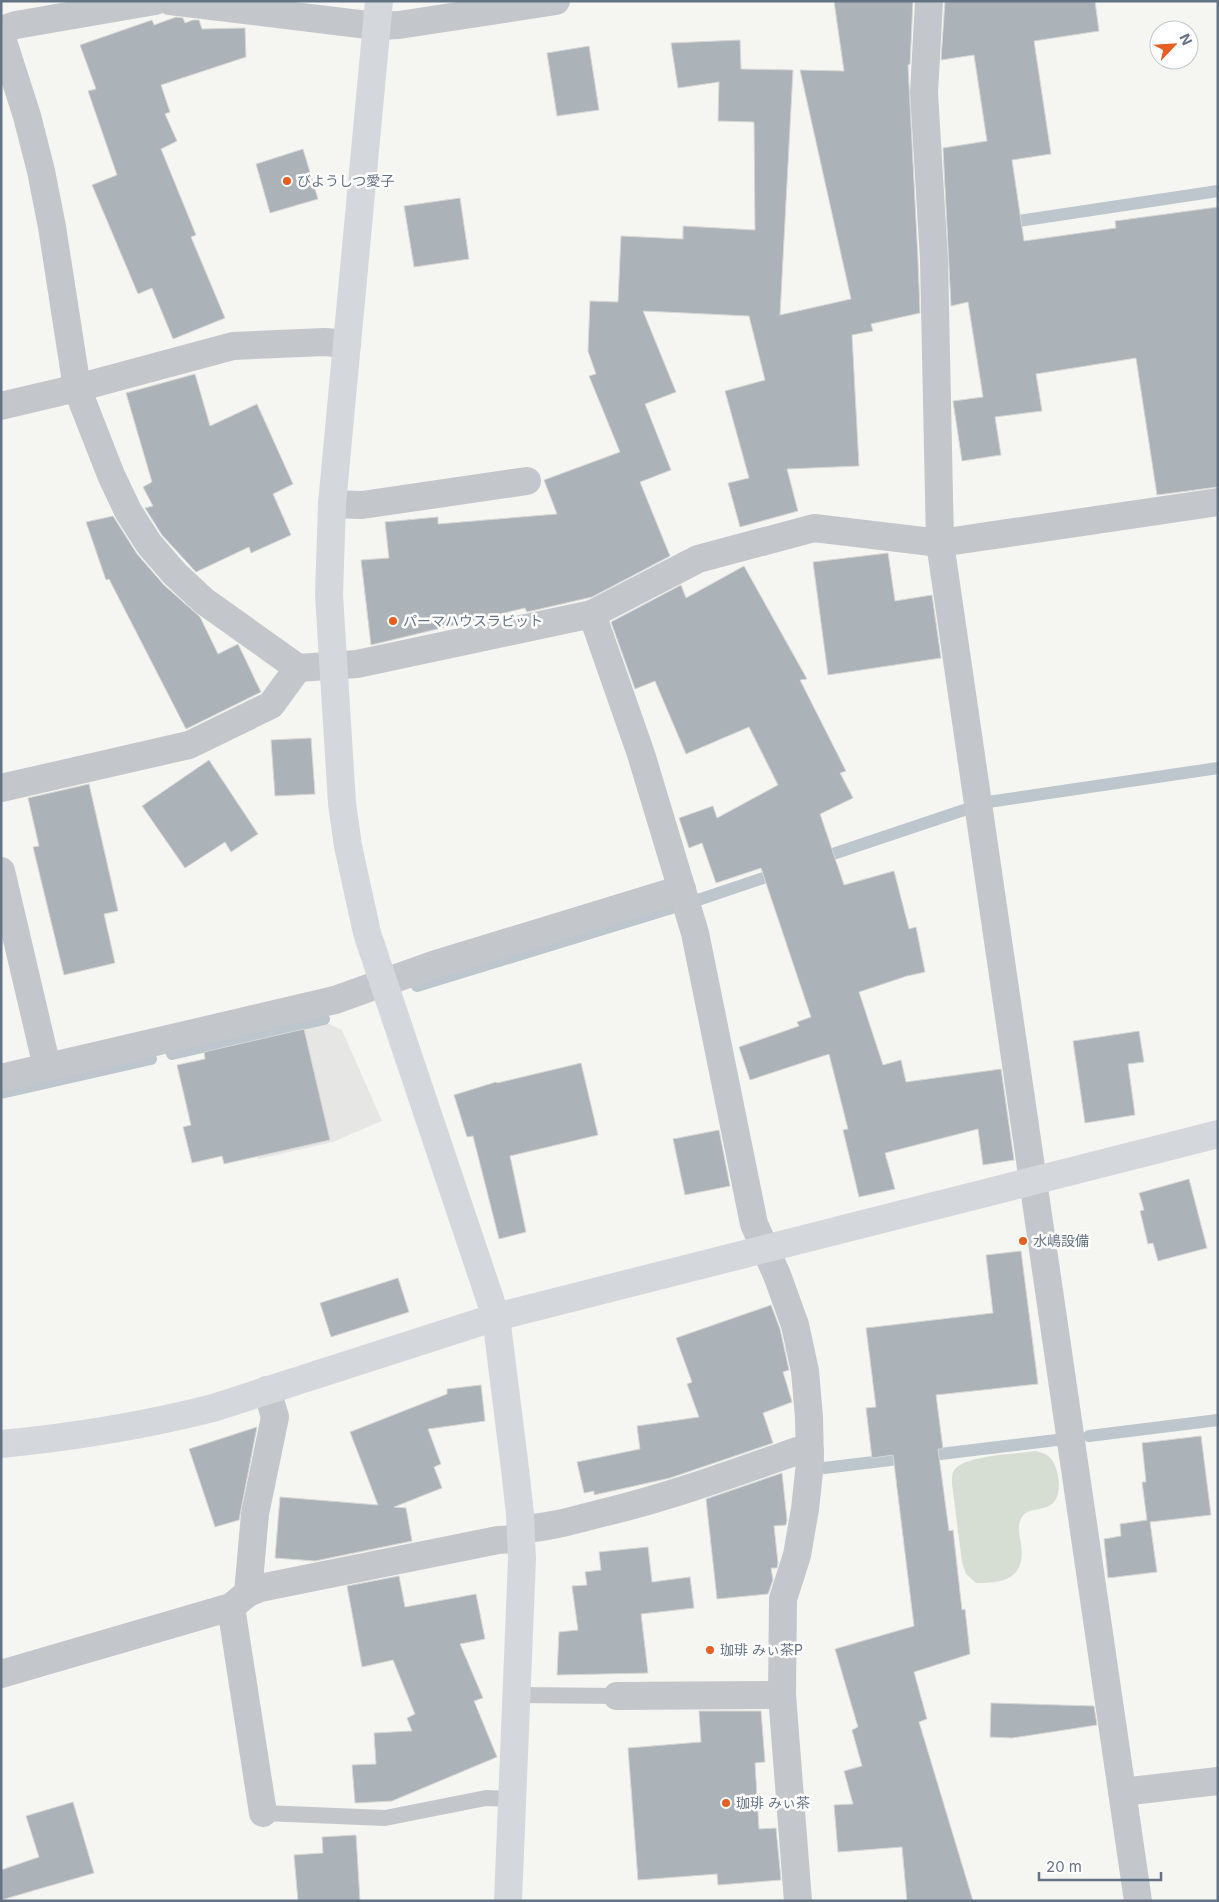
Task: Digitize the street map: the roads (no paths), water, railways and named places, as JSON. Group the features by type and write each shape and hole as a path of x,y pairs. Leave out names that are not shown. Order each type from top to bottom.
{"street":[{"path":"1,30 16,25 155,1"},
{"path":"170,1 378,13 399,25 556,1"},
{"path":"929,1 924,93 934,259 940,543 1138,1901"},
{"path":"378,13 332,504 329,595 342,802 348,846 367,933 496,1317 515,1469 521,1568 508,1901"},
{"path":"1,35 27,116 40,171 52,227 77,388 111,475 128,511 149,544 175,574 204,601 298,668 357,664 592,614 698,559 814,528 940,543 1218,502"},
{"path":"1,406 77,388 233,346 325,342 347,344"},
{"path":"332,504 362,505 527,481"},
{"path":"592,614 641,754 695,933 754,1224 766,1249 795,1325 804,1371 810,1417 810,1451 805,1509 797,1555 783,1599 782,1695 798,1901"},
{"path":"1,788 189,745 271,705 298,668"},
{"path":"1,871 47,1067"},
{"path":"1,1078 335,1000 433,965 682,889"},
{"path":"1,1444 72,1437 157,1422 213,1408 496,1317 1218,1134"},
{"path":"263,1813 239,1600 275,1417 267,1390"},
{"path":"1,1674 239,1600 260,1588 498,1540 666,1497 797,1450 810,1451"},
{"path":"618,1696 782,1695"},
{"path":"1122,1792 1218,1781"}],"lane":[{"path":"516,1695 618,1696"},
{"path":"263,1813 385,1818 486,1798 512,1799"}],"waterway":[{"path":"1005,223 1218,191"},
{"path":"988,802 1218,768"},
{"path":"818,859 973,807"},
{"path":"695,901 781,872"},
{"path":"417,986 678,906"},
{"path":"172,1054 324,1019"},
{"path":"1,1093 151,1059"},
{"path":"1089,1436 1218,1420"},
{"path":"824,1468 1065,1439"}],"place":[{"name":"びようしつ愛子","path":"287,181"},
{"name":"パーマハウスラビット","path":"393,621"},
{"name":"水嶋設備","path":"1023,1241"},
{"name":"珈琲 みぃ茶P","path":"710,1650"},
{"name":"珈琲 みぃ茶","path":"726,1803"}]}
